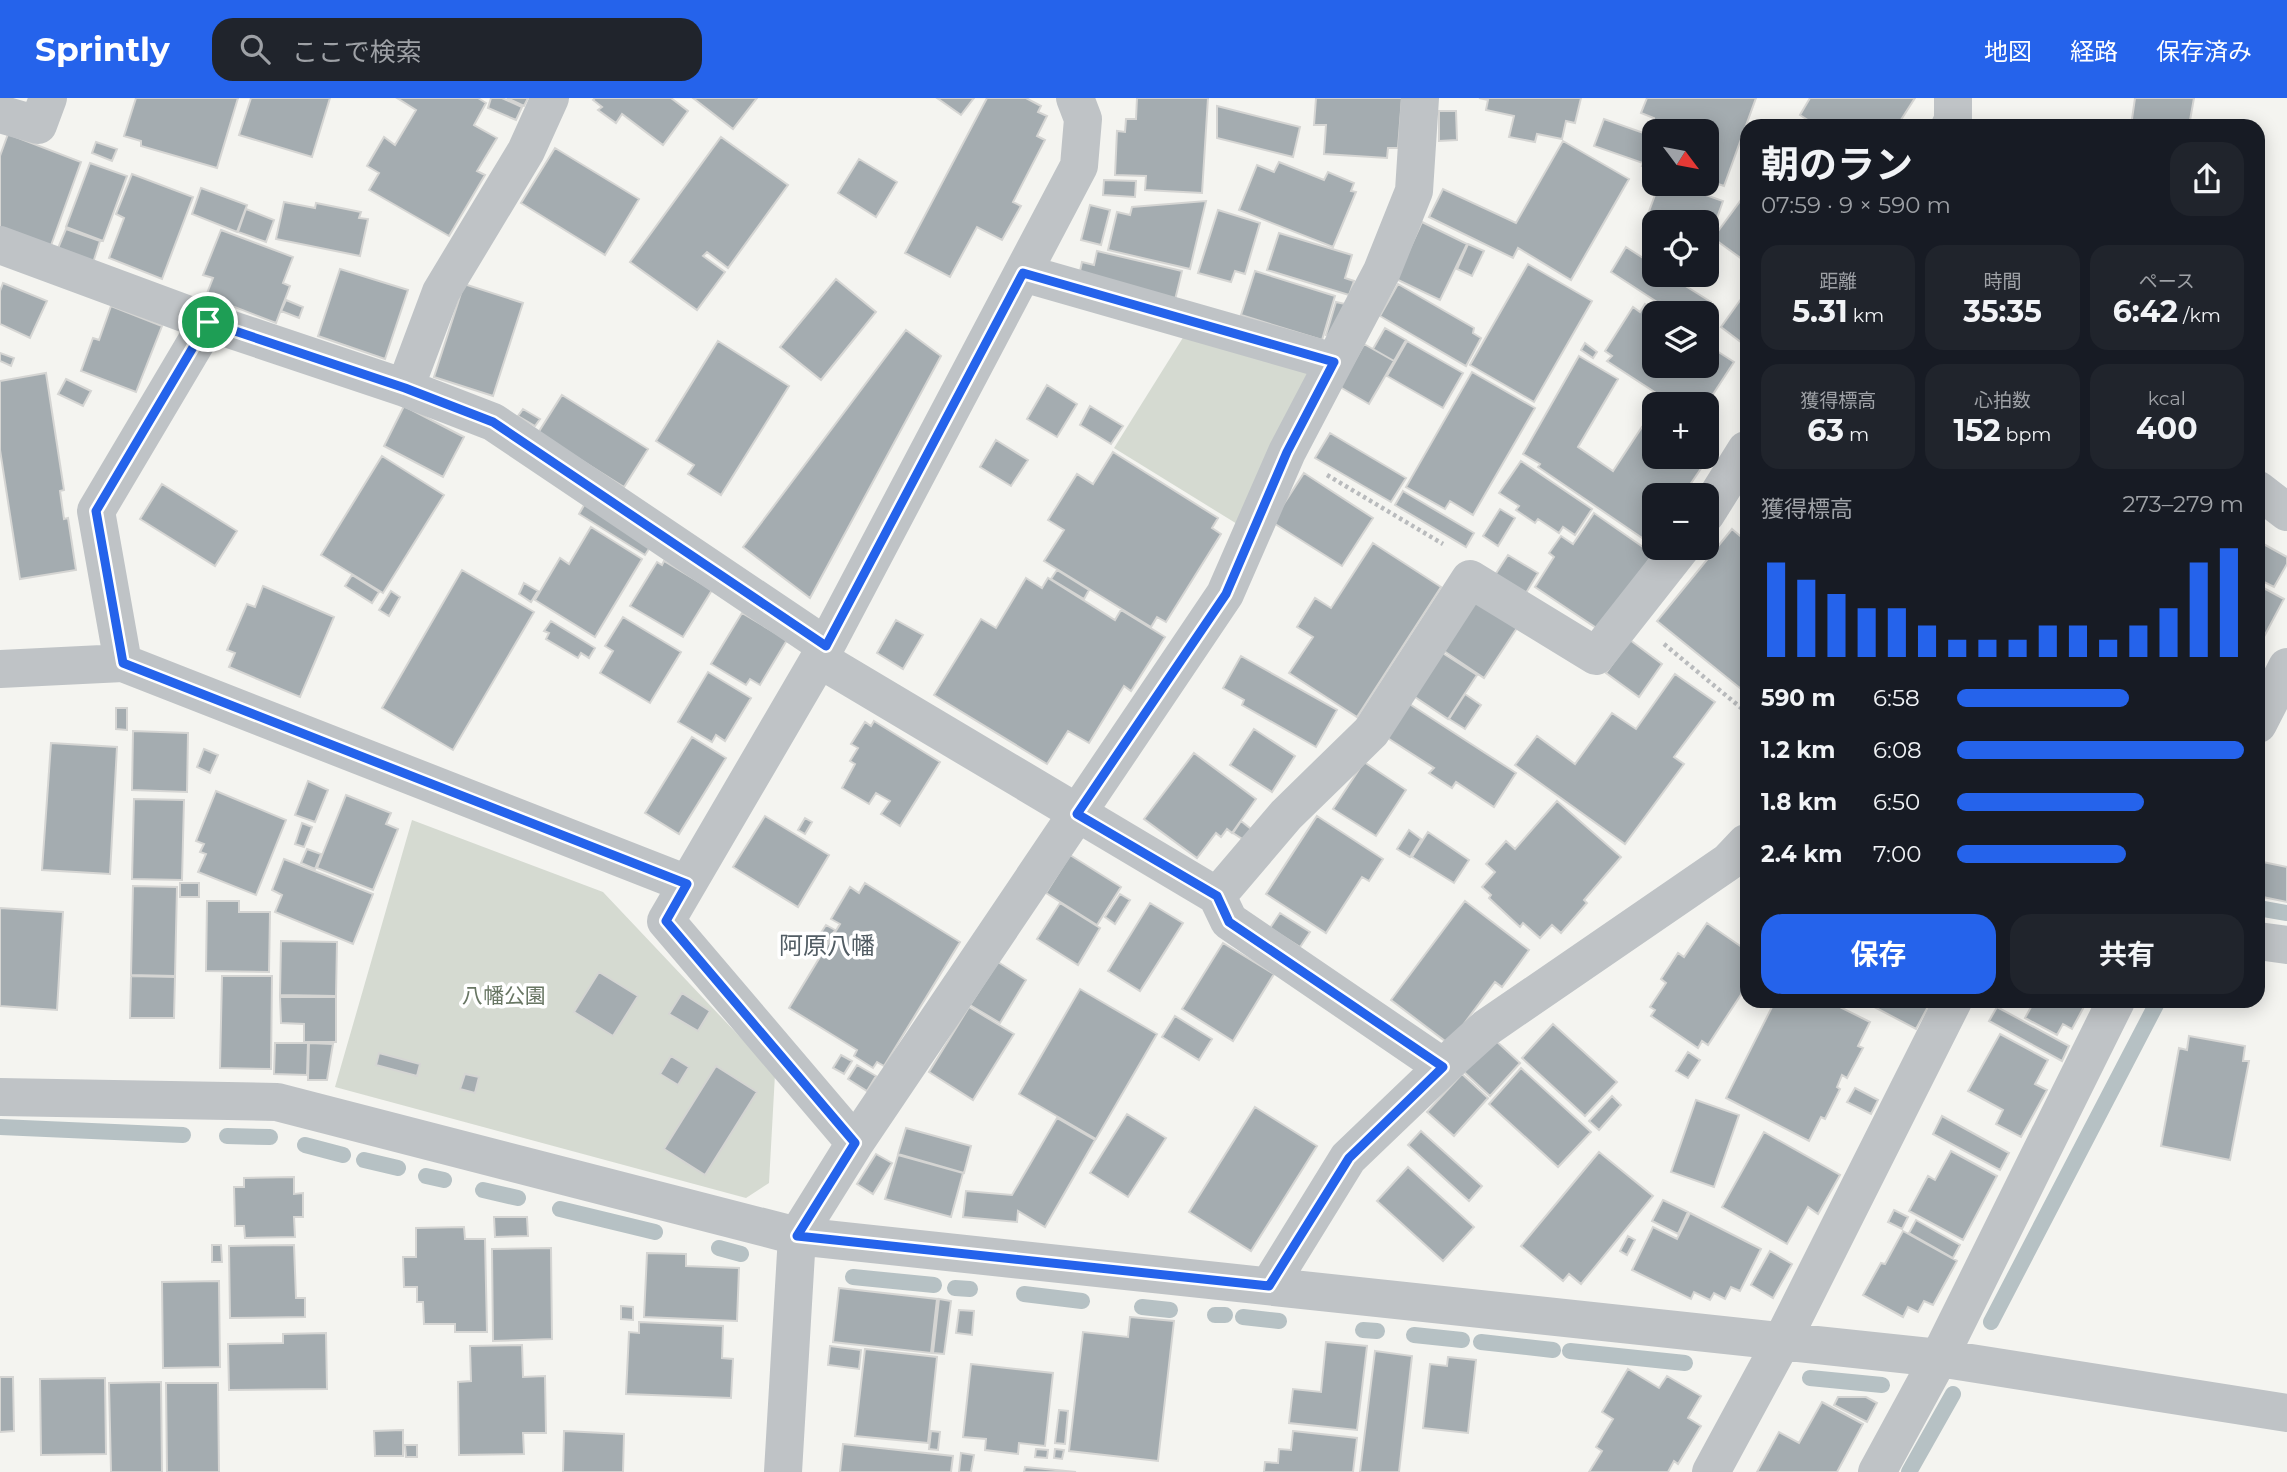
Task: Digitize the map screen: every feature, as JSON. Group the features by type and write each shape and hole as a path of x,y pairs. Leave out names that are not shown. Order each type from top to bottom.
{"street":[{"path":"0,114 38,125 48,98"},
{"path":"405,388 441,292 526,151 550,98"},
{"path":"855,1143 666,921 822,653 1079,166 1083,119 1075,98"},
{"path":"783,1472 797,1236 855,1143 1226,594 1287,452 1382,271 1414,191 1420,98"},
{"path":"1953,98 1953,119"},
{"path":"0,245 208,322 405,388 493,422 822,653 1077,814 1217,896 1229,922 1443,1067"},
{"path":"1023,273 1334,362"},
{"path":"123,663 96,511 208,322"},
{"path":"1719,493 1740,460"},
{"path":"2265,495 2287,512"},
{"path":"1217,896 1286,815 1371,732 1470,579 1597,656 1672,560"},
{"path":"0,669 123,663 687,884"},
{"path":"2265,710 2287,667"},
{"path":"1269,1286 1349,1158 1443,1067 1486,1028 1728,862 1740,849"},
{"path":"2265,942 2287,946"},
{"path":"1712,1472 1782,1342 1950,1008"},
{"path":"1877,1472 1939,1359 2113,1008"},
{"path":"0,1097 277,1102 797,1236 1939,1359 2287,1413"}],"path":[{"path":"1287,452 1479,566 1470,579"},
{"path":"1629,614 1740,707"}],"green space":[{"path":"1189,328 1321,367 1242,527 1114,448"},
{"name":"八幡公園","path":"412,820 603,892 775,1074 769,1183 746,1198 335,1087"}],"building":[{"path":"136,98 238,98 217,168 141,146 141,141 124,136"},
{"path":"251,98 330,98 312,157 239,135"},
{"path":"397,98 478,98 486,103 474,125 497,138 477,171 485,175 449,236 369,190 379,173 367,166 384,137 395,145 416,110"},
{"path":"491,98 502,98 522,107 516,120 488,108"},
{"path":"507,98 528,98 524,106"},
{"path":"671,98 688,111 663,145 622,114 616,123 598,110 602,107 593,100"},
{"path":"693,98 757,98 733,129"},
{"path":"937,98 974,98 961,115"},
{"path":"987,98 1026,98 1041,106 1038,112 1047,116 1037,136 1045,140 1013,202 1021,206 1002,240 977,227 950,277 905,253"},
{"path":"1137,98 1208,98 1202,193 1145,190 1146,176 1115,175 1117,131 1125,132 1126,119 1136,119"},
{"path":"1316,98 1402,98 1398,148 1388,148 1387,158 1324,154 1326,125 1314,125"},
{"path":"1479,98 1581,98 1575,123 1566,121 1562,139 1537,134 1535,142 1509,137 1514,116 1486,110 1488,100"},
{"path":"1647,98 1756,98 1748,119 1740,119 1740,142 1724,186 1719,184 1719,119 1654,118 1641,113"},
{"path":"1810,98 1915,98 1902,119 1806,119 1800,115"},
{"path":"2135,98 2194,98 2190,119 2132,119"},
{"path":"1217,106 1300,127 1293,157 1217,138"},
{"path":"1439,111 1456,111 1457,140 1439,141"},
{"path":"1604,119 1642,133 1642,163 1594,146"},
{"path":"8,134 81,162 49,251 0,232 0,156"},
{"path":"721,137 788,185 728,268 707,252 703,256 725,272 697,310 630,262"},
{"path":"1563,141 1629,179 1571,280 1518,248 1513,258 1429,217 1443,189 1516,223"},
{"path":"96,142 117,149 112,161 92,153"},
{"path":"555,148 639,199 605,255 521,203"},
{"path":"859,159 897,182 876,217 838,193"},
{"path":"1279,162 1324,180 1328,172 1354,183 1351,191 1356,192 1333,247 1239,210 1257,165 1274,172"},
{"path":"90,163 127,176 103,241 66,227"},
{"path":"132,174 193,197 162,279 109,258 124,218 116,214"},
{"path":"1104,180 1136,181 1135,197 1103,195"},
{"path":"201,188 247,205 237,232 192,214"},
{"path":"1655,196 1709,196 1723,201 1719,212 1719,210 1649,210"},
{"path":"1206,201 1190,269 1108,250 1117,212 1130,215 1132,207"},
{"path":"1740,201 1740,258 1719,242 1719,230"},
{"path":"284,202 315,208 316,203 361,212 359,218 368,219 360,256 276,239"},
{"path":"1090,205 1110,210 1101,245 1081,240"},
{"path":"246,209 274,220 266,242 238,232"},
{"path":"1218,210 1260,223 1245,274 1235,271 1231,282 1198,273"},
{"path":"1422,222 1467,244 1440,300 1396,279"},
{"path":"66,229 100,241 92,266 56,253"},
{"path":"221,230 293,257 283,283 290,286 276,323 206,296 213,278 203,275"},
{"path":"1279,233 1352,255 1345,278 1354,281 1349,295 1267,270"},
{"path":"1468,244 1484,251 1472,276 1457,269"},
{"path":"1626,247 1642,257 1642,287 1687,287 1709,301 1656,301 1611,272"},
{"path":"1097,251 1182,271 1174,304 1078,280 1082,262 1094,265"},
{"path":"1528,264 1592,301 1534,402 1470,365"},
{"path":"340,269 408,290 385,359 318,336"},
{"path":"1255,271 1335,296 1322,340 1241,315"},
{"path":"836,279 876,312 821,380 780,347"},
{"path":"3,283 47,301 30,338 0,324 0,291"},
{"path":"464,284 523,303 493,396 434,377"},
{"path":"1398,284 1474,328 1473,333 1481,338 1466,366 1380,316"},
{"path":"286,300 303,307 299,318 281,311"},
{"path":"1740,300 1740,341 1721,327"},
{"path":"1336,302 1345,304 1334,337 1326,335"},
{"path":"111,306 162,326 136,392 81,371 93,338 99,340"},
{"path":"1633,307 1640,312 1642,309 1642,378 1719,378 1719,352 1734,362 1714,392 1655,392 1607,361 1612,356 1605,351"},
{"path":"1385,328 1406,340 1394,361 1373,349"},
{"path":"906,330 941,356 810,598 743,547"},
{"path":"718,341 789,386 721,495 688,474 694,465 656,441"},
{"path":"1407,341 1463,373 1443,408 1387,376"},
{"path":"1585,343 1597,352 1593,358 1581,350"},
{"path":"1364,344 1394,361 1369,404 1340,387"},
{"path":"0,353 14,358 11,366 0,361"},
{"path":"1579,356 1618,379 1578,447 1613,471 1642,427 1642,469 1701,469 1691,483 1642,483 1642,538 1523,454"},
{"path":"1472,372 1535,408 1473,515 1450,501 1445,509 1406,487"},
{"path":"46,373 64,490 60,491 64,519 68,518 76,570 20,579 0,450 0,381"},
{"path":"66,379 91,391 83,406 58,394"},
{"path":"1047,385 1077,404 1057,437 1027,419"},
{"path":"562,395 648,449 624,487 538,433"},
{"path":"404,406 464,437 443,477 384,446"},
{"path":"1090,406 1123,426 1111,444 1080,425"},
{"path":"523,409 540,419 535,426 518,416"},
{"path":"1330,433 1406,478 1391,502 1315,458"},
{"path":"996,440 1028,460 1011,486 980,467"},
{"path":"1113,452 1218,518 1212,528 1221,534 1166,622 1157,617 1151,627 1044,561 1064,530 1048,520 1077,474 1093,484"},
{"path":"382,456 444,495 383,593 321,555"},
{"path":"1521,461 1592,509 1575,535 1563,527 1559,533 1538,519 1535,523 1516,510 1519,506 1499,493"},
{"path":"1304,473 1373,518 1342,566 1272,522"},
{"path":"162,484 237,531 215,566 140,519"},
{"path":"1403,491 1474,533 1466,547 1395,505"},
{"path":"587,500 654,541 645,555 579,514"},
{"path":"1500,509 1515,518 1498,546 1483,536"},
{"path":"1594,513 1642,546 1642,560 1649,560 1601,631 1535,587 1554,557 1549,553 1561,536 1573,544"},
{"path":"591,527 642,559 595,637 535,600 560,558 569,564"},
{"path":"1732,529 1740,536 1740,688 1657,621 1707,560 1719,560 1719,545"},
{"path":"1373,543 1441,587 1357,717 1289,673 1313,637 1297,627 1315,598 1331,608"},
{"path":"2265,545 2287,557 2287,564 2274,587 2265,582"},
{"path":"1508,555 1538,573 1526,593 1495,575"},
{"path":"664,561 712,590 683,637 630,606 657,562 662,565"},
{"path":"462,570 534,612 453,750 382,708"},
{"path":"1057,570 1089,590 1084,599 1051,579"},
{"path":"352,575 379,592 372,603 345,586"},
{"path":"1026,578 1042,588 1048,578 1115,620 1121,610 1165,637 1131,691 1124,686 1089,743 1068,731 1047,764 934,695 981,619 996,628"},
{"path":"524,583 538,591 531,602 519,594"},
{"path":"263,586 334,617 300,697 229,667 235,653 227,650 247,604 255,607"},
{"path":"2265,589 2284,599 2265,635"},
{"path":"391,591 400,597 389,616 379,610"},
{"path":"1485,602 1519,625 1484,678 1441,649 1470,605"},
{"path":"742,613 787,640 760,685 750,679 746,685 711,664"},
{"path":"623,617 681,652 650,703 600,673 613,651 605,646"},
{"path":"896,620 923,635 903,669 877,653"},
{"path":"551,621 595,648 589,658 581,653 578,658 546,639 549,633 544,631"},
{"path":"1630,640 1662,664 1639,697 1606,673"},
{"path":"1441,652 1477,675 1448,719 1412,695"},
{"path":"1241,656 1337,710 1316,747 1242,705 1244,700 1223,688"},
{"path":"708,672 751,698 725,741 716,735 712,742 678,722"},
{"path":"1675,674 1715,702 1674,757 1684,764 1625,844 1515,765 1537,736 1575,764 1612,713 1636,729"},
{"path":"1465,694 1481,705 1465,729 1449,719"},
{"path":"1408,703 1516,773 1494,807 1456,782 1452,788 1429,773 1434,768 1386,737"},
{"path":"116,708 127,708 127,730 116,729"},
{"path":"874,721 940,762 900,826 881,814 890,801 876,793 869,804 842,788 855,764 850,761 858,748 851,744 865,722 871,726"},
{"path":"1254,729 1295,756 1272,792 1230,765"},
{"path":"133,731 188,733 187,792 132,790"},
{"path":"692,737 726,758 679,834 645,813"},
{"path":"51,743 117,747 110,874 42,870"},
{"path":"204,749 218,755 210,773 197,767"},
{"path":"1194,753 1256,799 1232,833 1227,829 1221,837 1216,833 1197,858 1144,819"},
{"path":"1364,762 1406,790 1376,836 1333,809"},
{"path":"308,781 328,790 315,822 295,815"},
{"path":"216,791 286,820 256,895 198,872 206,854 200,852 204,844 196,841"},
{"path":"346,795 391,813 386,824 398,829 373,890 317,868"},
{"path":"134,799 184,800 182,880 132,879"},
{"path":"1557,801 1621,857 1584,900 1587,903 1561,933 1552,925 1540,938 1523,923 1520,927 1489,898 1491,895 1482,887 1495,872 1486,864 1506,841 1515,849"},
{"path":"765,816 829,855 798,907 733,867"},
{"path":"1317,816 1383,859 1369,881 1362,877 1326,933 1266,894"},
{"path":"805,818 812,822 805,834 798,830"},
{"path":"1241,821 1251,829 1244,840 1233,833"},
{"path":"302,823 312,827 304,847 295,844"},
{"path":"1409,830 1421,839 1410,857 1397,849"},
{"path":"1428,832 1469,860 1454,883 1412,857"},
{"path":"307,849 321,854 315,869 301,863"},
{"path":"1070,855 1121,887 1097,925 1046,893"},
{"path":"284,859 373,894 353,944 275,912 282,895 272,890"},
{"path":"2265,862 2287,867 2287,902 2265,897"},
{"path":"180,883 199,883 199,897 180,897"},
{"path":"865,883 960,942 884,1066 877,1062 873,1068 854,1056 857,1050 789,1008 840,924 831,919 850,887 859,893"},
{"path":"133,886 177,887 175,976 131,975"},
{"path":"1120,894 1130,900 1115,924 1105,917"},
{"path":"207,901 239,901 239,912 270,912 269,972 206,971"},
{"path":"1465,901 1529,950 1502,987 1495,982 1449,1044 1391,1000"},
{"path":"1060,903 1100,928 1078,965 1037,939"},
{"path":"1150,903 1183,923 1140,991 1108,971"},
{"path":"0,908 63,912 57,1010 0,1006"},
{"path":"1280,913 1310,932 1300,947 1270,928"},
{"path":"1707,923 1740,946 1740,996 1708,1045 1702,1041 1698,1048 1651,1016 1655,1010 1650,1007 1666,983 1661,979 1678,953 1684,957"},
{"path":"826,925 835,930 826,945 817,939"},
{"path":"281,941 337,942 336,996 280,995"},
{"path":"1223,943 1274,974 1233,1041 1182,1009"},
{"path":"998,962 1026,980 1000,1023 970,1005"},
{"path":"599,972 638,996 613,1036 574,1012"},
{"path":"131,976 175,977 174,1018 130,1018"},
{"path":"222,976 272,976 271,1069 220,1068"},
{"path":"1080,989 1157,1034 1096,1139 1019,1094"},
{"path":"682,993 710,1011 698,1031 669,1014"},
{"path":"280,997 336,997 336,1042 304,1042 304,1024 281,1023"},
{"path":"969,1007 1014,1034 973,1100 929,1072"},
{"path":"1771,1008 1842,1008 1870,1022 1858,1046 1863,1048 1847,1078 1842,1075 1837,1087 1840,1089 1825,1119 1821,1117 1809,1141 1726,1098"},
{"path":"1876,1008 1927,1008 1916,1029"},
{"path":"1999,1008 2069,1046 2062,1061 1989,1021"},
{"path":"2030,1008 2083,1008 2072,1029 2063,1024 2057,1035 2025,1018"},
{"path":"1175,1016 1212,1039 1199,1060 1162,1037"},
{"path":"1553,1024 1617,1082 1585,1116 1522,1058"},
{"path":"2000,1034 2048,1060 2035,1084 2047,1090 2021,1137 1996,1124 2003,1110 1968,1091"},
{"path":"2189,1036 2245,1046 2243,1061 2249,1061 2230,1160 2161,1146 2179,1048 2187,1050"},
{"path":"1494,1039 1520,1063 1490,1096 1464,1072"},
{"path":"275,1043 308,1043 307,1075 274,1074"},
{"path":"309,1043 333,1044 327,1080 308,1080"},
{"path":"1688,1052 1700,1060 1688,1078 1676,1071"},
{"path":"379,1053 420,1064 417,1076 376,1065"},
{"path":"841,1055 852,1061 844,1074 833,1068"},
{"path":"671,1056 689,1067 678,1085 660,1074"},
{"path":"857,1065 876,1076 867,1091 848,1079"},
{"path":"716,1066 757,1092 705,1175 664,1149"},
{"path":"1521,1068 1591,1132 1558,1167 1489,1104"},
{"path":"465,1074 479,1077 475,1093 460,1089"},
{"path":"1462,1074 1488,1098 1454,1136 1427,1112"},
{"path":"1855,1088 1878,1100 1871,1114 1847,1102"},
{"path":"1612,1096 1621,1105 1599,1130 1589,1121"},
{"path":"1696,1100 1739,1115 1714,1187 1671,1172"},
{"path":"1255,1107 1317,1146 1251,1251 1189,1212"},
{"path":"1127,1114 1166,1138 1128,1197 1090,1173"},
{"path":"1942,1116 2009,1153 2000,1170 1933,1134"},
{"path":"1057,1118 1095,1140 1045,1227 1018,1211 1017,1222 963,1217 966,1191 1012,1195"},
{"path":"906,1128 971,1146 964,1173 898,1154"},
{"path":"1421,1131 1482,1186 1469,1201 1408,1145"},
{"path":"1764,1132 1840,1175 1818,1214 1808,1207 1787,1244 1722,1207"},
{"path":"1951,1151 1997,1176 1963,1240 1909,1211 1928,1176 1935,1180"},
{"path":"1599,1152 1653,1196 1581,1284 1569,1274 1563,1281 1521,1246"},
{"path":"876,1154 892,1163 873,1194 857,1184"},
{"path":"898,1155 963,1173 951,1217 885,1199"},
{"path":"1408,1167 1474,1227 1443,1261 1377,1201"},
{"path":"294,1177 294,1194 303,1193 303,1217 294,1217 295,1237 245,1238 244,1226 235,1226 234,1187 244,1187 244,1178"},
{"path":"1663,1200 1688,1212 1678,1234 1652,1221"},
{"path":"1894,1210 1908,1217 1902,1229 1888,1222"},
{"path":"1690,1213 1761,1249 1740,1291 1731,1287 1725,1299 1714,1293 1710,1300 1694,1292 1691,1299 1632,1270 1653,1227 1677,1239"},
{"path":"494,1217 527,1217 528,1236 495,1237"},
{"path":"1916,1220 1960,1245 1953,1258 1909,1233"},
{"path":"464,1227 465,1239 485,1239 487,1332 455,1332 455,1324 424,1324 423,1302 417,1302 417,1287 404,1287 403,1257 416,1257 416,1228"},
{"path":"1903,1231 1957,1261 1933,1305 1924,1301 1918,1312 1908,1307 1903,1317 1863,1295 1881,1263 1885,1264"},
{"path":"1628,1236 1635,1240 1627,1255 1620,1251"},
{"path":"212,1245 221,1245 222,1262 212,1262"},
{"path":"294,1245 296,1298 305,1298 305,1317 230,1318 229,1246"},
{"path":"551,1248 552,1339 493,1341 492,1249"},
{"path":"1770,1251 1792,1264 1773,1298 1751,1285"},
{"path":"647,1253 686,1254 686,1266 739,1268 737,1321 644,1317"},
{"path":"219,1281 220,1367 163,1368 162,1282"},
{"path":"839,1288 937,1299 931,1353 833,1342"},
{"path":"939,1299 951,1301 944,1354 933,1353"},
{"path":"621,1306 633,1307 633,1320 621,1319"},
{"path":"959,1310 974,1311 972,1335 956,1333"},
{"path":"1130,1317 1174,1321 1158,1461 1069,1451 1083,1332 1128,1337"},
{"path":"639,1322 723,1326 722,1358 733,1359 731,1398 626,1394 629,1332 639,1333"},
{"path":"326,1333 327,1389 229,1390 228,1344 283,1343 283,1334"},
{"path":"1326,1342 1367,1346 1357,1430 1289,1423 1293,1389 1321,1392"},
{"path":"522,1345 523,1377 545,1376 546,1433 523,1433 524,1454 459,1455 458,1382 471,1381 470,1346"},
{"path":"830,1346 861,1350 859,1369 828,1365"},
{"path":"865,1349 937,1357 928,1443 855,1436"},
{"path":"1375,1351 1412,1356 1399,1472 1360,1472"},
{"path":"1448,1357 1476,1360 1468,1433 1423,1428 1430,1364 1447,1366"},
{"path":"971,1364 1053,1373 1045,1446 1019,1443 1018,1454 985,1450 986,1439 963,1437"},
{"path":"1628,1369 1659,1388 1667,1376 1701,1396 1688,1418 1701,1426 1678,1464 1674,1461 1668,1472 1589,1472 1602,1451 1596,1447 1613,1419 1602,1412"},
{"path":"0,1377 13,1377 14,1431 0,1432"},
{"path":"105,1378 106,1454 41,1455 40,1379"},
{"path":"161,1382 162,1472 111,1472 109,1383"},
{"path":"166,1383 218,1383 219,1472 167,1472"},
{"path":"1838,1397 1866,1397 1877,1403 1867,1422 1834,1405"},
{"path":"1822,1402 1863,1424 1837,1472 1757,1472 1779,1432 1799,1443"},
{"path":"1059,1410 1068,1411 1065,1444 1055,1443"},
{"path":"403,1430 403,1456 375,1456 374,1431"},
{"path":"564,1431 624,1434 623,1472 563,1472"},
{"path":"931,1431 940,1432 938,1450 929,1449"},
{"path":"1293,1431 1357,1438 1353,1472 1264,1472 1265,1462 1278,1463 1279,1449 1291,1450"},
{"path":"843,1444 953,1456 951,1472 840,1472"},
{"path":"405,1445 417,1445 417,1457 406,1457"},
{"path":"1036,1449 1048,1450 1047,1458 1035,1457"},
{"path":"1055,1449 1064,1450 1062,1459 1054,1458"},
{"path":"961,1453 974,1455 971,1472 959,1472"},
{"path":"1025,1467 1076,1472 1024,1472"}],"waterway":[{"path":"2265,909 2287,913"},
{"path":"1991,1322 2154,1008"},
{"path":"0,1127 183,1135"},
{"path":"227,1136 270,1137"},
{"path":"305,1145 343,1155"},
{"path":"364,1160 398,1168"},
{"path":"426,1176 444,1180"},
{"path":"483,1190 518,1198"},
{"path":"560,1209 655,1232"},
{"path":"719,1248 741,1254"},
{"path":"853,1277 934,1285"},
{"path":"955,1288 970,1289"},
{"path":"1024,1294 1082,1301"},
{"path":"1142,1307 1170,1310"},
{"path":"1215,1315 1225,1315"},
{"path":"1243,1317 1279,1321"},
{"path":"1363,1330 1377,1331"},
{"path":"1414,1335 1462,1340"},
{"path":"1481,1342 1553,1350"},
{"path":"1570,1351 1685,1363"},
{"path":"1810,1378 1882,1385"},
{"path":"1909,1472 1953,1394"}],"district":[{"name":"阿原八幡","path":"827,946"}],"route":[{"path":"1023,273 1334,362 1287,452 1226,594 1077,814 1217,896 1229,922 1443,1067 1349,1158 1269,1286 797,1236 855,1143 666,921 687,884 123,663 96,511 208,322 405,388 493,422 826,646 1023,273"}]}
